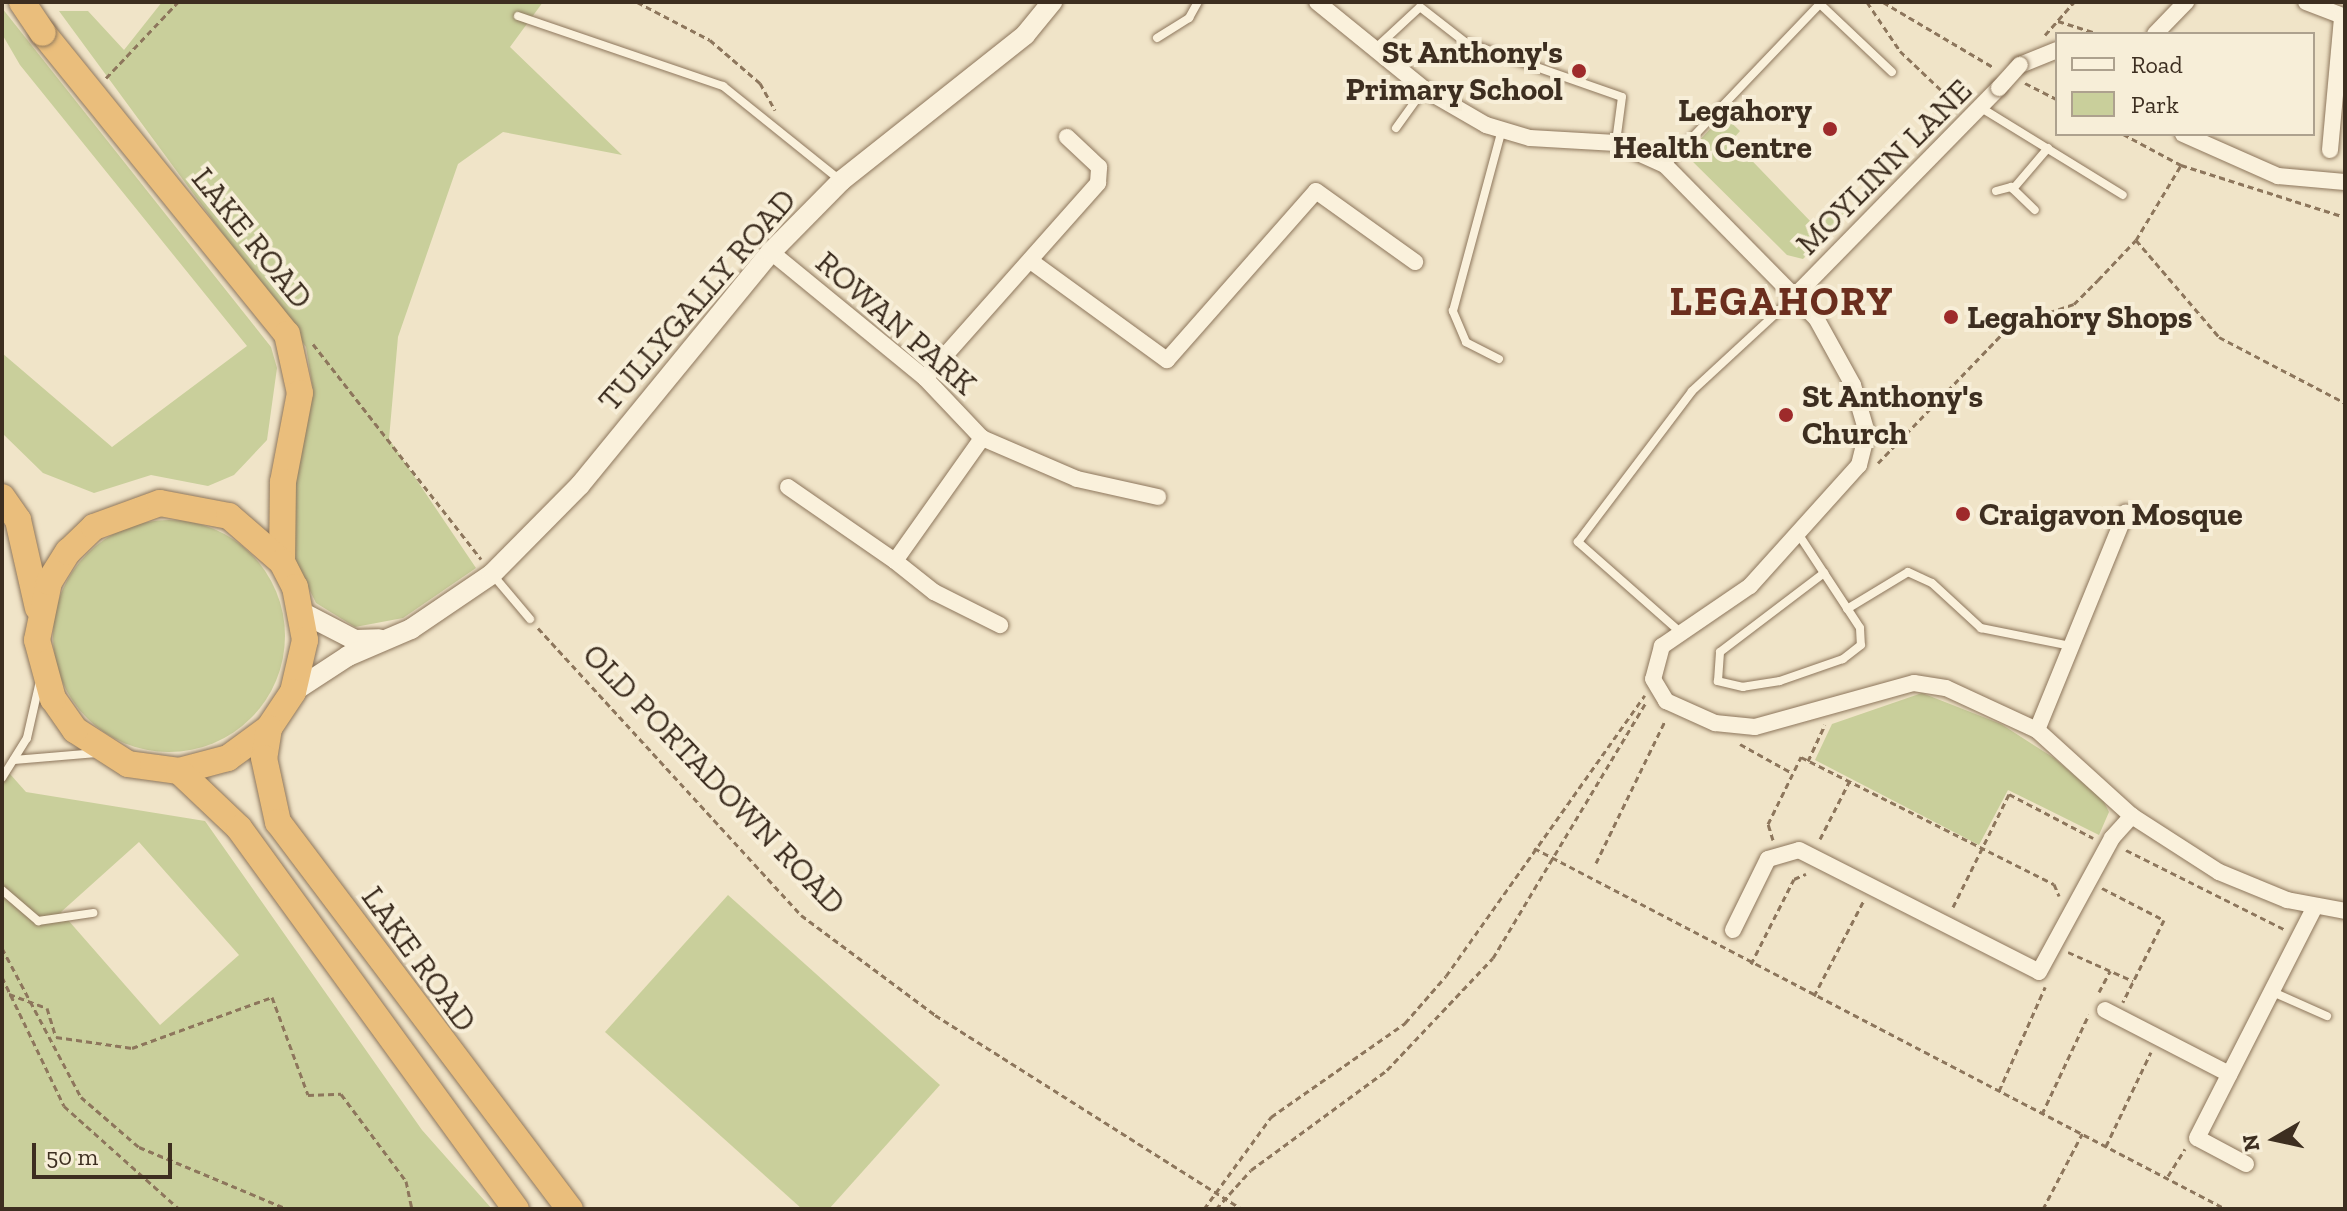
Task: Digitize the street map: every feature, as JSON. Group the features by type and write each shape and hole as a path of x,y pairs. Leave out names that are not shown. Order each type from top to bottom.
{"highway":[{"name":"LAKE ROAD","path":"22,2 43,33 287,334 300,393 283,482 282,562"},
{"path":"2,497 18,520 39,616 40,664 67,720 104,753 179,771 228,758 269,728 293,692 303,613 282,562 229,516 160,503 125,511 76,543 49,582 39,616"},
{"name":"LAKE ROAD","path":"269,728 265,780 278,822 570,1209"},
{"path":"179,771 239,828 516,1209"}],"street":[{"name":"TULLYGALLY ROAD","path":"293,692 391,638 492,574 580,485 771,252 841,181 1025,35 1052,2"},
{"name":"MOYLINN LANE","path":"1317,2 1378,46 1424,89 1502,130 1616,143 1665,165 1794,297 1978,114 1999,88 2024,68 2055,51"},
{"path":"2157,32 2186,2"},
{"path":"2306,2 2343,17 2330,150"},
{"path":"2188,136 2278,176 2345,182"},
{"path":"925,378 1032,262 1102,175 1067,137"},
{"path":"1032,262 1167,360 1304,195 1327,194 1415,262"},
{"name":"ROWAN PARK","path":"771,252 925,378 982,438 1077,479 1158,497"},
{"path":"1794,297 1816,318 1864,416 1864,450 1855,470 1750,586 1679,631 1656,657 1655,685 1672,706 1715,723 1755,727 1831,711 1928,683 2037,730 2069,751 2132,816 2219,872 2314,908 2345,911"},
{"name":"ROWAN PARK","path":"895,561 982,438"},
{"path":"788,487 934,592 1000,625"},
{"path":"2037,730 2126,512"},
{"path":"303,613 355,640 391,638"},
{"path":"1733,930 1778,851 1817,856 2039,972 2107,845 2132,816"},
{"path":"2246,1164 2197,1138 2275,993 2314,908"},
{"path":"2103,1008 2229,1074"}],"lane":[{"path":"1157,38 1189,18 1198,2"},
{"path":"1665,165 1820,4 1892,72"},
{"path":"1378,46 1420,7 1465,42 1622,97 1616,143"},
{"path":"518,16 678,65 723,86 789,134 841,181"},
{"path":"1396,128 1424,89"},
{"path":"1978,114 2048,148 2123,195"},
{"path":"1499,359 1466,342 1453,311 1502,130"},
{"path":"1996,191 2013,189 2048,148"},
{"path":"2013,189 2035,210"},
{"path":"1679,631 1578,542 1692,391 1794,297"},
{"path":"1799,535 1824,573 1847,609 1863,639 1843,659 1743,687 1718,681 1720,652 1824,573"},
{"path":"1847,609 1908,572 1932,583 1981,628 2071,646"},
{"path":"492,574 530,619"},
{"path":"2,778 34,718 40,664"},
{"path":"14,760 104,753"},
{"path":"2,890 38,921 82,920 93,913"},
{"path":"2275,993 2327,1016"}],"path":[{"path":"91,93 178,2"},
{"path":"637,2 710,40 760,83 789,134"},
{"path":"1867,2 1900,51 1978,114"},
{"path":"1883,2 1996,68"},
{"path":"2055,97 2024,68 2057,20 2074,2"},
{"path":"2057,20 2093,32"},
{"path":"2127,136 2181,165 2345,217"},
{"path":"1855,470 1869,472 2011,325 2074,304 2136,240 2181,165"},
{"path":"2136,240 2219,337 2345,403"},
{"path":"287,334 305,333 341,385 492,574"},
{"name":"OLD PORTADOWN ROAD","path":"530,619 801,915 935,1015 1242,1209"},
{"path":"1204,1209 1291,1099 1405,1023 1655,685"},
{"path":"1216,1209 1224,1197 1387,1070 1449,1009 1522,918 1655,685"},
{"path":"1596,863 1672,706"},
{"path":"1808,761 1831,711"},
{"path":"1715,723 1792,773"},
{"path":"1778,851 1768,824 1801,757 1982,851 2054,884 2073,911"},
{"path":"1751,964 1794,879 1817,856 1849,782"},
{"path":"1944,925 2009,794 2107,845 2302,938"},
{"path":"1534,848 1554,863 2226,1209"},
{"path":"2042,1114 2103,1008 2133,981 2164,920 2088,881"},
{"path":"1814,996 1872,886"},
{"path":"2053,946 2133,981"},
{"path":"2,949 25,1000 81,1097 139,1147 287,1209"},
{"path":"2103,1008 2110,971"},
{"path":"1999,1092 2047,994 2039,972"},
{"path":"2,977 64,1106 179,1209"},
{"path":"9,994 47,1008 56,1037 132,1048 272,997 308,1095 341,1094 406,1181 412,1209"},
{"path":"2105,1147 2158,1038"},
{"path":"2043,1209 2082,1134"},
{"path":"2167,1178 2197,1138"}],"green space":[{"path":"162,2 543,2 510,47 622,155 503,132 458,164 398,337 389,439 476,568 403,618 355,627 316,603 290,550 292,487 313,390 306,347 59,11 88,11 124,50"},
{"path":"2,8 271,347 277,368 267,440 234,475 208,486 151,475 94,493 43,473 2,433 2,353 112,447 247,346 20,65 2,34"},
{"path":"1723,115 1740,131 1732,140 1813,224 1837,203 1846,215 1803,259 1787,255 1686,155"},
{"path":"169,520 213,529 251,554 276,592 285,636 276,680 251,718 213,743 169,752 125,743 87,718 62,680 53,636 62,592 87,554 125,529"},
{"path":"1922,693 2001,724 2054,758 2103,800 2109,812 2099,835 2008,790 1979,845 1815,760 1832,724"},
{"path":"2,765 26,792 205,821 422,1130 492,1209 2,1209","holes":["139,842 239,955 160,1025 61,912"]},
{"path":"728,895 940,1085 829,1209 802,1209 605,1032"}],"place":[{"name":"St Anthony's Primary School","path":"1579,71"},
{"name":"Legahory Health Centre","path":"1830,129"},
{"name":"Legahory Shops","path":"1951,317"},
{"name":"St Anthony's Church","path":"1786,415"},
{"name":"Craigavon Mosque","path":"1963,514"}],"district":[{"name":"LEGAHORY","path":"1782,301"}]}
